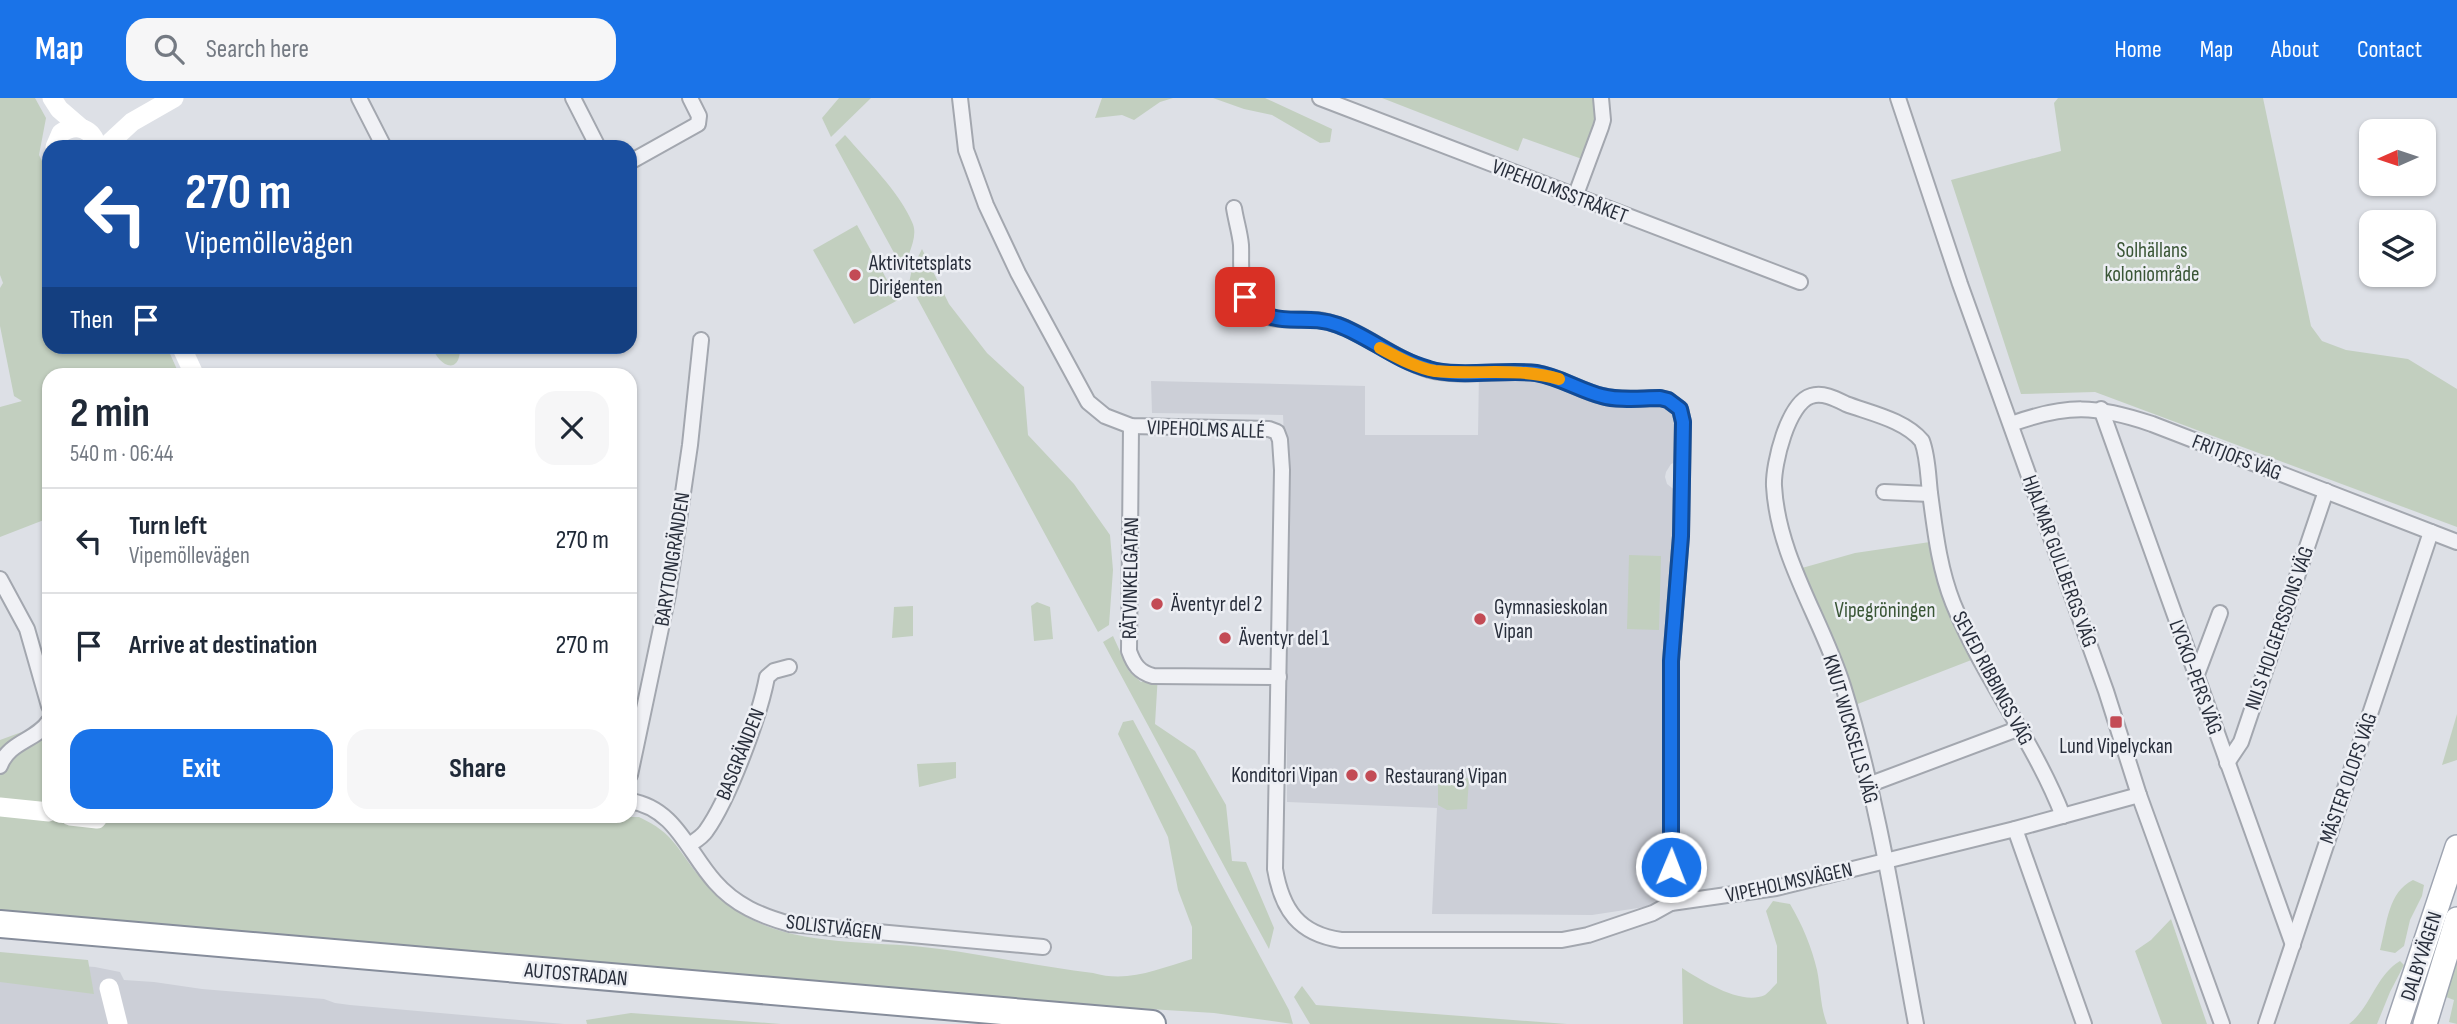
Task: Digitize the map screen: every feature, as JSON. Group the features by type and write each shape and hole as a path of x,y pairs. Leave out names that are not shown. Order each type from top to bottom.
{"highway":[{"name":"AUTOSTRADAN","path":"0,925 80,940 954,1024"},
{"name":"AUTOSTRADAN","path":"0,942 80,940"},
{"name":"AUTOSTRADAN","path":"125,944 1153,1024"}],"main road":[{"name":"DALBYVÄGEN","path":"2398,1024 2457,848"},
{"name":"DALBYVÄGEN","path":"2425,1024 2457,919"}],"street":[{"path":"112,140 151,104 174,98"},
{"path":"359,98 380,140"},
{"path":"573,98 594,140"},
{"path":"637,158 698,124 699,116 690,98"},
{"name":"VIPEHOLMS ALLÉ","path":"960,98 966,150 986,205 1017,273 1088,402 1105,416 1131,426 1269,429 1277,432 1282,470 1275,861"},
{"name":"VIPEHOLMSSTRÅKET","path":"1320,98 1800,282"},
{"path":"1575,197 1603,120 1601,98"},
{"name":"HJALMAR GULLBERGS VÄG","path":"1898,98 1960,284 2222,1024"},
{"path":"56,103 88,135"},
{"path":"56,103 58,140"},
{"path":"58,140 67,129 88,135 132,122"},
{"path":"1234,208 1241,243 1241,274 1245,297 1255,310 1263,314 1278,319 1321,320 1339,325 1405,361 1433,370 1535,373 1557,378 1605,398 1660,398 1668,400 1680,409 1683,422 1681,536 1671,661 1671,903"},
{"name":"BARYTONGRÄNDEN","path":"637,742 668,595 690,445 701,340"},
{"name":"SEVED RIBBINGS VÄG","path":"1798,405 1808,397 1827,396 1913,431 1924,446 1940,556 1954,604 2053,791 2063,816"},
{"name":"KNUT WICKSELLS VÄG","path":"1798,405 1776,464 1774,485 1777,507 1800,582 1843,687 1886,860 1916,1022"},
{"name":"FRITJOFS VÄG","path":"2011,424 2061,410 2101,409 2152,424 2457,542"},
{"name":"LYCKO-PERS VÄG","path":"2101,409 2293,945"},
{"name":"RÄTVINKELGATAN","path":"1131,426 1129,651 1133,663 1144,673 1153,676 1279,677"},
{"name":"NILS HOLGERSSONS VÄG","path":"2227,763 2241,742 2326,491"},
{"path":"1884,492 1930,494"},
{"name":"MÄSTER OLOFS VÄG","path":"2266,1024 2431,532"},
{"path":"0,579 27,629 42,682"},
{"path":"2196,677 2220,613"},
{"name":"BASGRÄNDEN","path":"689,845 705,833 727,790 757,713 767,677 774,671 789,667"},
{"path":"1868,785 2020,728"},
{"path":"0,765 9,749 42,730"},
{"name":"VIPEHOLMSVÄGEN","path":"1275,861 1282,898 1296,920 1318,935 1341,940 1562,940 1653,913 1671,903 1776,887 2015,829 2139,795"},
{"name":"SOLISTVÄGEN","path":"637,803 659,813 677,829 724,892 756,913 790,924 1043,947"},
{"path":"0,807 42,812"},
{"path":"2015,829 2084,1024"},
{"path":"110,988 118,1024"}],"shaded area":[{"name":"Gymnasieskolan Vipan","path":"1479,372 1535,373 1590,393 1660,398 1676,419 1681,460 1671,464 1665,477 1667,484 1676,491 1671,903 1592,915 1432,914 1437,808 1287,802 1286,481 1283,415 1152,413 1151,381 1365,386 1365,435 1478,435"},
{"path":"0,960 95,967 120,972 124,980 202,989 564,1024 0,1024"}],"green space":[{"path":"0,98 35,98 46,118 39,155 42,161 42,354 170,354 176,368 42,368 42,521 0,537 0,407 22,401 14,396 0,326 0,288 3,283 0,275"},
{"path":"839,98 871,98 831,137 822,118"},
{"path":"1102,98 1173,98 1160,102 1134,120 1122,115 1095,118"},
{"path":"1213,98 1265,98 1332,129 1330,142 1320,143 1272,115"},
{"path":"1382,98 1593,98 1597,117 1582,159 1523,138 1518,151"},
{"name":"Solhällans koloniområde","path":"2058,98 2263,98 2311,326 2322,341 2346,350 2408,359 2457,389 2457,527 2095,392 2021,394 1951,180 2061,151 2054,103"},
{"path":"845,135 891,188 912,222 914,234 909,254 898,260 835,145"},
{"name":"Aktivitetsplats Dirigenten","path":"857,225 898,300 854,324 813,250"},
{"path":"922,249 949,304 987,353 1024,387 1028,435 1074,484 1110,535 1113,570 1109,625 1098,632 909,283 912,269"},
{"path":"436,354 459,354 455,364 451,365"},
{"name":"Vipegröningen","path":"1930,542 1974,659 1855,705 1838,653 1802,568 1855,553"},
{"path":"1629,555 1661,556 1659,630 1627,629"},
{"path":"1037,602 1050,607 1053,639 1034,641 1031,606"},
{"path":"913,606 913,636 892,638 894,607"},
{"path":"1113,636 1129,671 1141,682 1158,674 1155,724 1195,751 1226,805 1232,861 1246,862 1274,928 1269,949 1103,642"},
{"path":"2457,714 2457,760 2442,765"},
{"path":"1133,720 1289,1010 1293,1024 1214,1013 1006,1000 791,982 604,962 0,913 0,740 42,725 42,823 637,823 639,817 660,829 674,842 709,888 747,917 769,927 817,938 916,946 1106,976 1131,976 1192,959 1192,927 1178,890 1168,837 1118,734 1123,722"},
{"path":"956,762 956,778 919,787 917,764"},
{"path":"1469,778 1467,809 1447,810 1438,805 1438,780"},
{"path":"2413,880 2424,885 2422,896 2410,920 2404,946 2395,953 2380,950 2393,901 2398,892"},
{"path":"1773,901 1790,904 1802,928 1815,962 1827,1024 1683,1024 1682,968 1722,990 1745,997 1765,995 1777,983 1777,946 1766,911"},
{"path":"2171,919 2207,1024 2162,1024 2135,951 2151,940"},
{"path":"2457,948 2457,1024 2449,1022 2454,1000 2446,997"},
{"path":"0,952 88,960 94,994 0,982"},
{"path":"2400,961 2404,965 2377,1024 2349,1024 2363,1009 2385,974"},
{"path":"1302,986 1316,1005 1567,1024 1310,1024 1294,997"},
{"path":"631,1013 781,1024 587,1024 586,1020"}],"slow traffic":[{"path":"1380,348 1405,361 1433,370 1535,373 1559,379"}],"place":[{"name":"Aktivitetsplats Dirigenten","path":"855,275"},
{"name":"Äventyr del 2","path":"1157,604"},
{"name":"Gymnasieskolan Vipan","path":"1480,619"},
{"name":"Äventyr del 1","path":"1225,638"},
{"name":"Lund Vipelyckan","path":"2116,722"},
{"name":"Konditori Vipan","path":"1352,775"},
{"name":"Restaurang Vipan","path":"1371,776"}],"route":[{"path":"1245,297 1255,310 1263,314 1278,319 1321,320 1339,325 1405,361 1433,370 1535,373 1557,378 1605,398 1660,398 1668,400 1680,409 1683,415 1681,536 1671,661 1671,867"}]}
